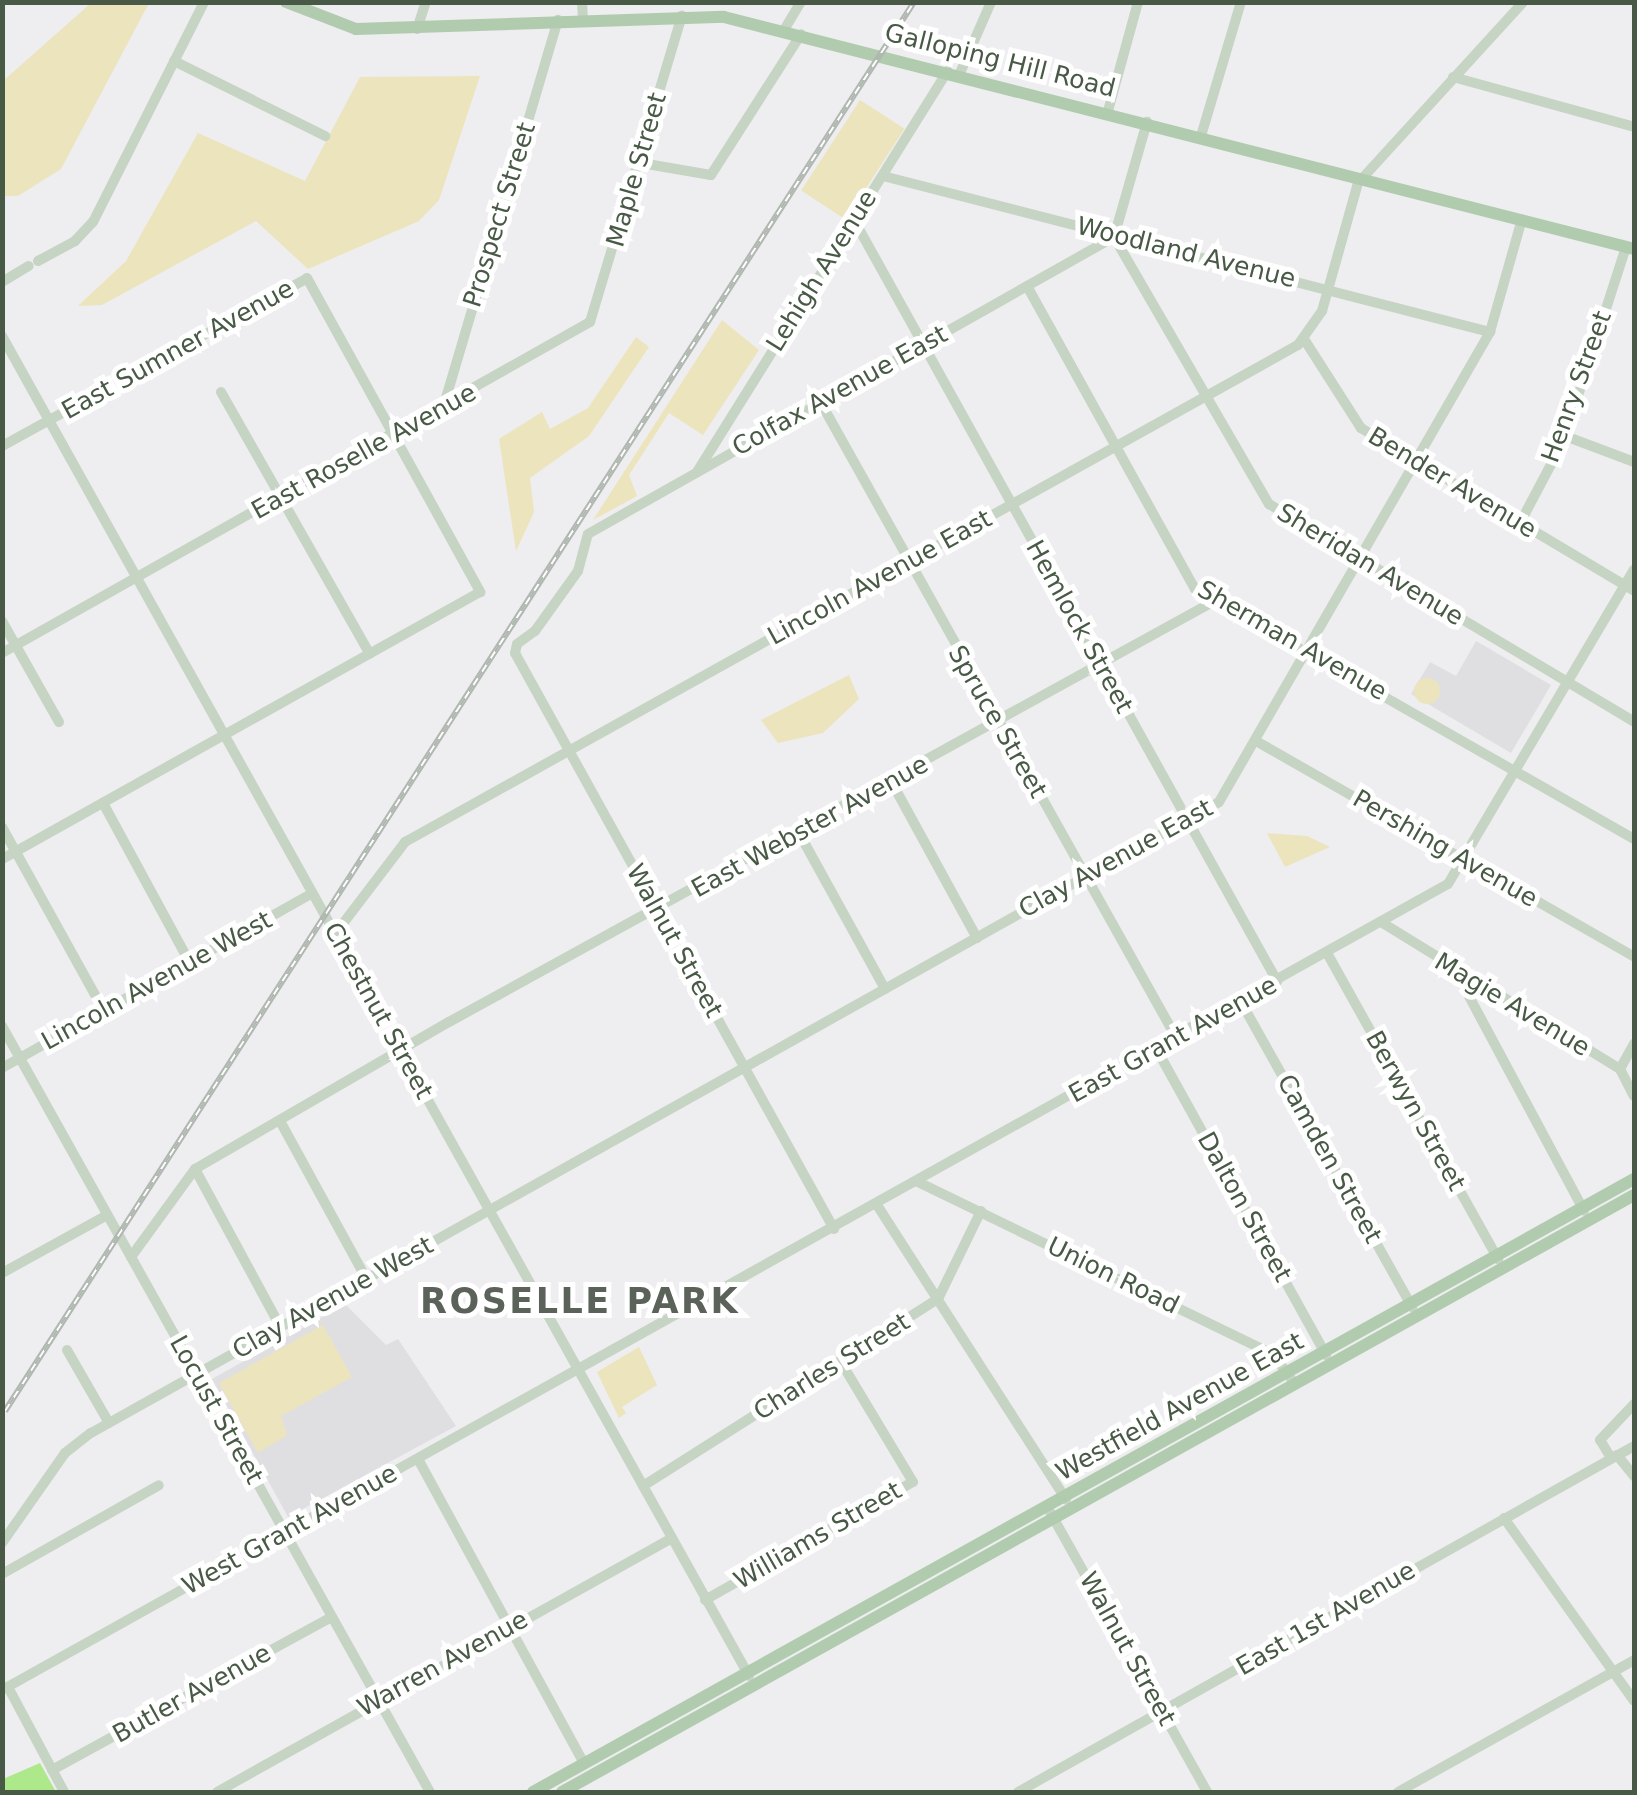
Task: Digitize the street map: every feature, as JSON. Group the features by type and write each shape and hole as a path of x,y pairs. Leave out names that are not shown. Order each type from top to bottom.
{"main road":[{"name":"Galloping Hill Road","path":"286,2 314,8 356,29 417,30 682,16 718,10 1630,248"},
{"name":"Westfield Avenue East","path":"751,1679 1586,1214 1634,1179"},
{"name":"Westfield Avenue East","path":"1586,1214 1634,1196"},
{"path":"533,1792 751,1679"},
{"path":"562,1792 751,1679"}],"street":[{"path":"2,282 74,241 89,228 204,2"},
{"path":"417,30 426,2"},
{"path":"582,2 583,19"},
{"path":"784,30 801,2"},
{"name":"Lehigh Avenue","path":"696,473 882,176 954,71 991,2"},
{"path":"1108,112 1138,2"},
{"path":"1201,136 1241,2"},
{"path":"1304,338 1317,323 1362,178 1523,2"},
{"name":"Maple Street","path":"590,322 682,16"},
{"name":"Prospect Street","path":"442,409 558,20"},
{"path":"640,163 712,175 802,34"},
{"path":"174,62 324,136"},
{"path":"1454,77 1634,127"},
{"path":"1115,236 1147,122"},
{"name":"Woodland Avenue","path":"882,176 1490,332"},
{"name":"Clay Avenue East","path":"490,1212 1219,802 1490,332 1522,219"},
{"name":"Hemlock Street","path":"854,220 920,346 1277,981"},
{"name":"Colfax Avenue East","path":"515,653 578,571 588,534 1115,236"},
{"name":"Sheridan Avenue","path":"1115,236 1260,495 1360,560 1634,722"},
{"name":"Henry Street","path":"1519,524 1565,436 1630,248"},
{"name":"East Sumner Avenue","path":"2,446 307,278 392,436"},
{"name":"Sherman Avenue","path":"1027,286 1195,589 1634,839"},
{"name":"East Roselle Avenue","path":"2,653 442,409 590,322"},
{"name":"Chestnut Street","path":"2,336 751,1679"},
{"name":"Lincoln Avenue East","path":"335,934 405,842 1115,448 1304,338"},
{"name":"Bender Avenue","path":"1304,338 1361,428 1416,465 1630,589"},
{"path":"221,392 370,654"},
{"name":"Spruce Street","path":"820,402 907,564 1177,1039"},
{"path":"2,859 480,592 392,436"},
{"path":"1565,436 1634,462"},
{"name":"East Grant Avenue","path":"578,1370 1177,1039 1448,884 1568,683 1630,589 1634,570"},
{"name":"East Webster Avenue","path":"194,1169 1218,599"},
{"path":"2,621 58,722"},
{"name":"Walnut Street","path":"515,653 834,1229"},
{"name":"Pershing Avenue","path":"1256,741 1634,958"},
{"path":"891,782 977,938"},
{"path":"103,803 190,963"},
{"path":"2,827 104,1011"},
{"path":"799,833 885,990"},
{"name":"Lincoln Avenue West","path":"2,1068 312,894"},
{"name":"Magie Avenue","path":"1381,922 1456,972 1620,1069 1634,1096"},
{"name":"Berwyn Street","path":"1327,953 1500,1262"},
{"path":"1456,972 1586,1214"},
{"name":"Camden Street","path":"1241,1002 1414,1310"},
{"name":"Locust Street","path":"2,1026 430,1792"},
{"path":"1620,1069 1634,1044"},
{"name":"Dalton Street","path":"1157,1050 1328,1358"},
{"path":"280,1120 366,1278"},
{"path":"131,1257 194,1169 280,1326"},
{"name":"Union Road","path":"918,1182 1273,1354 1292,1378"},
{"path":"877,1205 1068,1502"},
{"name":"Charles Street","path":"643,1486 938,1300 981,1211"},
{"name":"Clay Avenue West","path":"2,1543 65,1452 196,1372 490,1212"},
{"path":"4,1269 107,1215"},
{"path":"67,1350 109,1423"},
{"name":"Williams Street","path":"706,1600 913,1482 840,1362"},
{"name":"West Grant Avenue","path":"5,1688 578,1370"},
{"path":"1634,1404 1600,1440 1634,1476"},
{"name":"East 1st Avenue","path":"1018,1792 1634,1446"},
{"path":"418,1459 584,1764"},
{"path":"2,1574 159,1485"},
{"name":"Walnut Street","path":"1050,1513 1207,1792"},
{"path":"1504,1518 1634,1701"},
{"name":"Warren Avenue","path":"217,1792 672,1538"},
{"name":"Butler Avenue","path":"52,1770 332,1617"},
{"path":"1398,1792 1634,1660"},
{"path":"5,1688 64,1792"}],"shaded area":[{"path":"91,3 149,3 61,169 18,196 3,196 3,81"},
{"path":"480,76 439,200 419,221 308,269 256,221 102,305 78,306 126,261 198,133 305,181 360,77"},
{"path":"860,100 904,129 846,219 801,191"},
{"path":"722,320 759,350 703,435 669,413 629,475 637,496 593,520"},
{"path":"636,337 649,347 589,436 530,478 534,512 516,551 499,439 542,412 550,429 588,408"},
{"path":"1476,641 1551,685 1511,753 1411,694 1430,662 1456,676"},
{"path":"849,675 859,699 823,733 778,743 761,720"},
{"path":"1427,678 1436,682 1440,691 1436,700 1427,704 1418,700 1414,691 1418,682"},
{"path":"1267,833 1307,836 1330,847 1285,867"},
{"path":"345,1304 386,1345 398,1339 456,1426 288,1517 212,1379"},
{"path":"323,1325 352,1377 281,1416 287,1435 258,1453 219,1383"},
{"path":"639,1347 657,1385 622,1407 626,1413 619,1418 597,1372"},
{"path":"40,1763 56,1792 3,1792 3,1779"}],"railway":[{"path":"5,1411 914,2"}],"district":[{"name":"ROSELLE PARK","path":"580,1301"}]}
